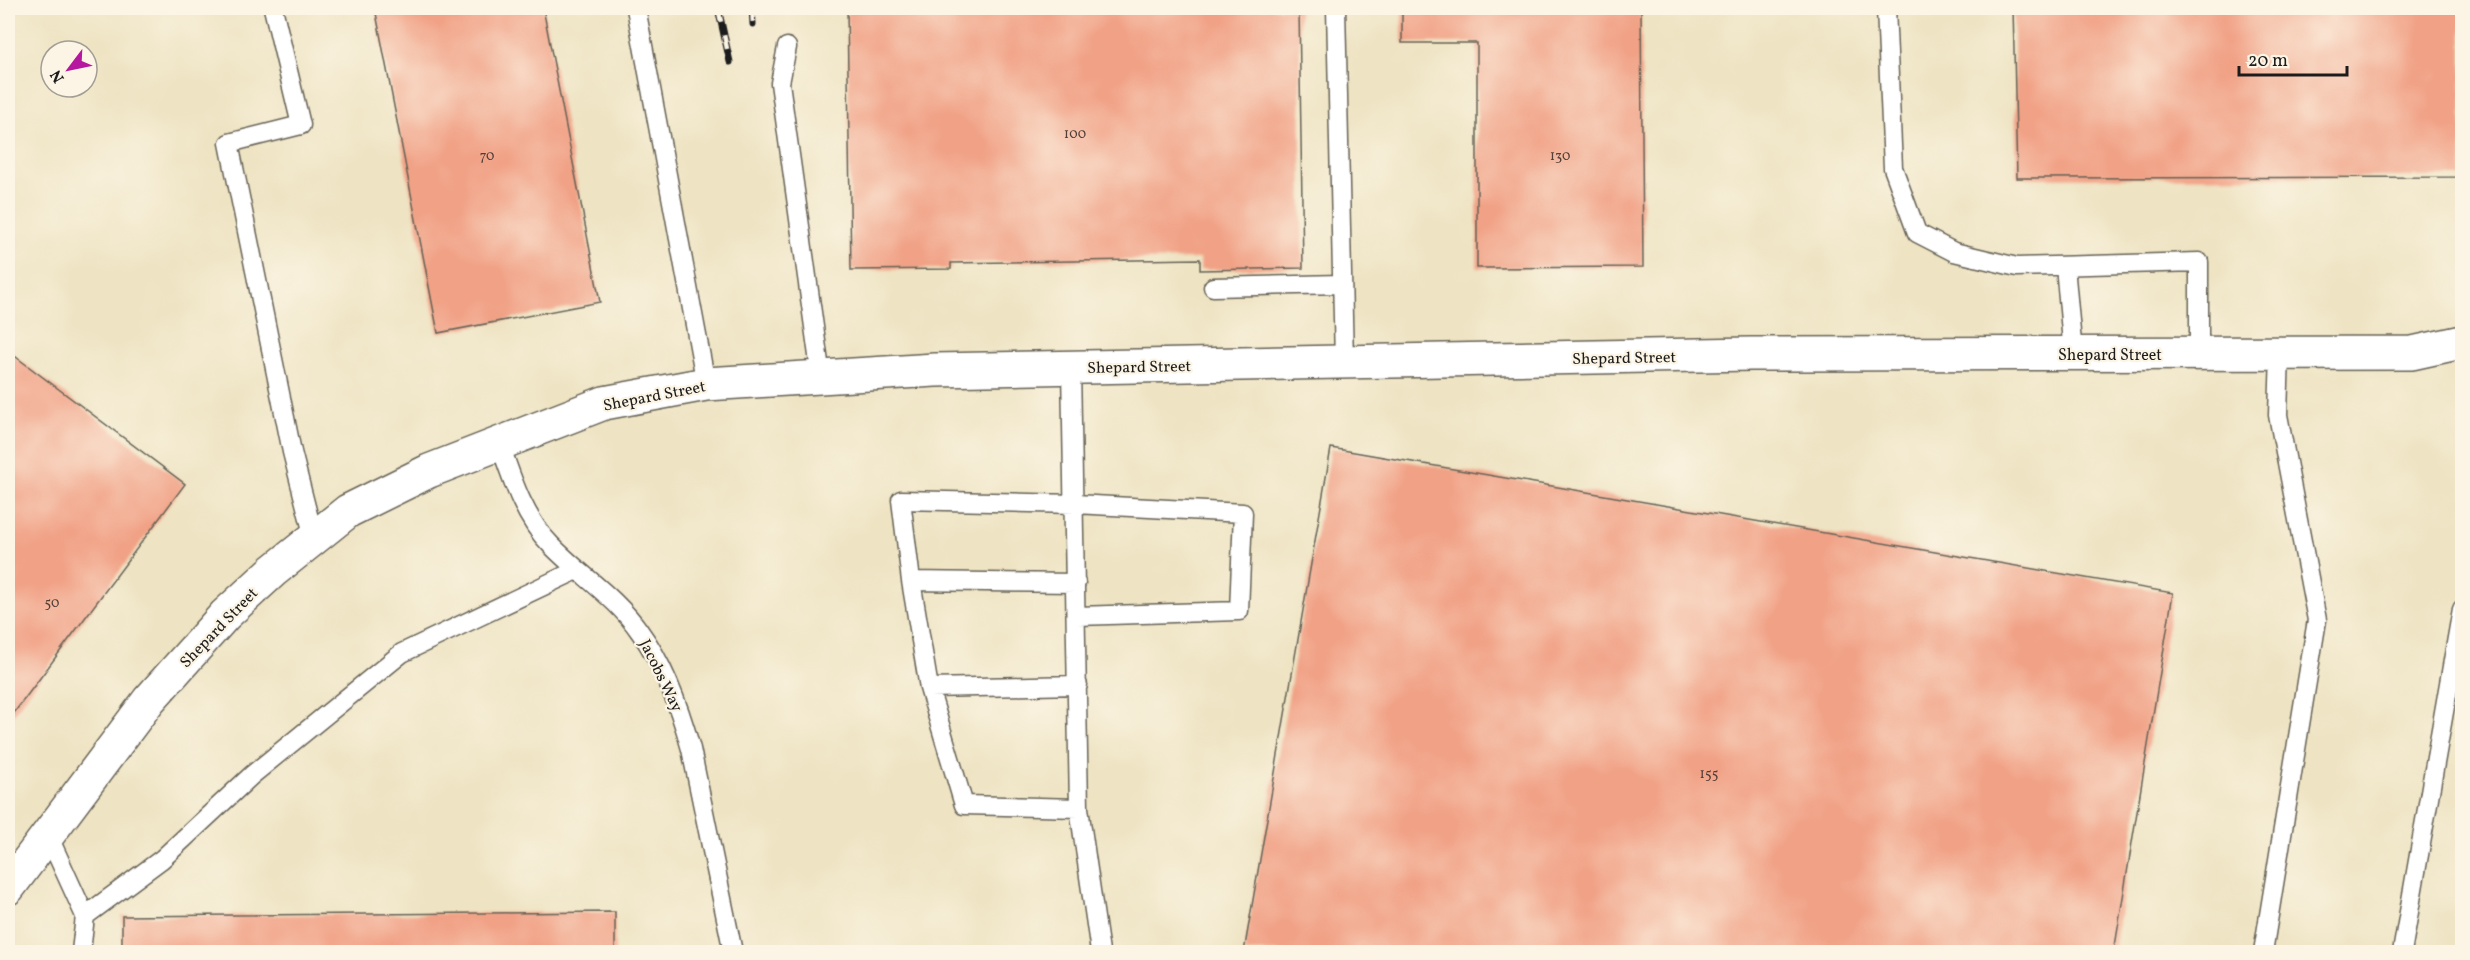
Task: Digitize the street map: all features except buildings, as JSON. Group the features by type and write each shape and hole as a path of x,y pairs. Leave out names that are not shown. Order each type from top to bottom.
{"street":[{"name":"Shepard Street","path":"8,888 149,700 225,615 273,571 348,511 429,471 604,403 706,384 935,370 1751,354 2412,353 2463,342"}],"lane":[{"path":"273,8 301,125 229,143 292,452 314,538"},
{"path":"636,8 706,384"},
{"path":"1336,8 1344,362"},
{"path":"1886,8 1893,168 1917,233 1954,252 2017,267 2199,262 2199,354"},
{"path":"787,47 780,83 821,377"},
{"path":"2065,266 2073,354"},
{"path":"1213,287 1342,284"},
{"path":"2263,952 2317,620 2278,415 2280,353"},
{"path":"1071,368 1079,808 1100,952"},
{"name":"Jacobs Way","path":"500,444 516,489 536,526 550,544 641,632 673,694 692,749 733,952"},
{"path":"1077,616 1239,611 1244,513 1075,504 901,500 911,581 929,688 964,805 1079,808"},
{"path":"85,916 162,859 252,775 402,653 577,570"},
{"path":"911,581 1076,583"},
{"path":"2402,952 2463,609"},
{"path":"929,688 1078,686"},
{"path":"48,835 85,916 81,952"}],"railway":[{"path":"718,8 730,62"},
{"path":"752,8 753,24"}]}
